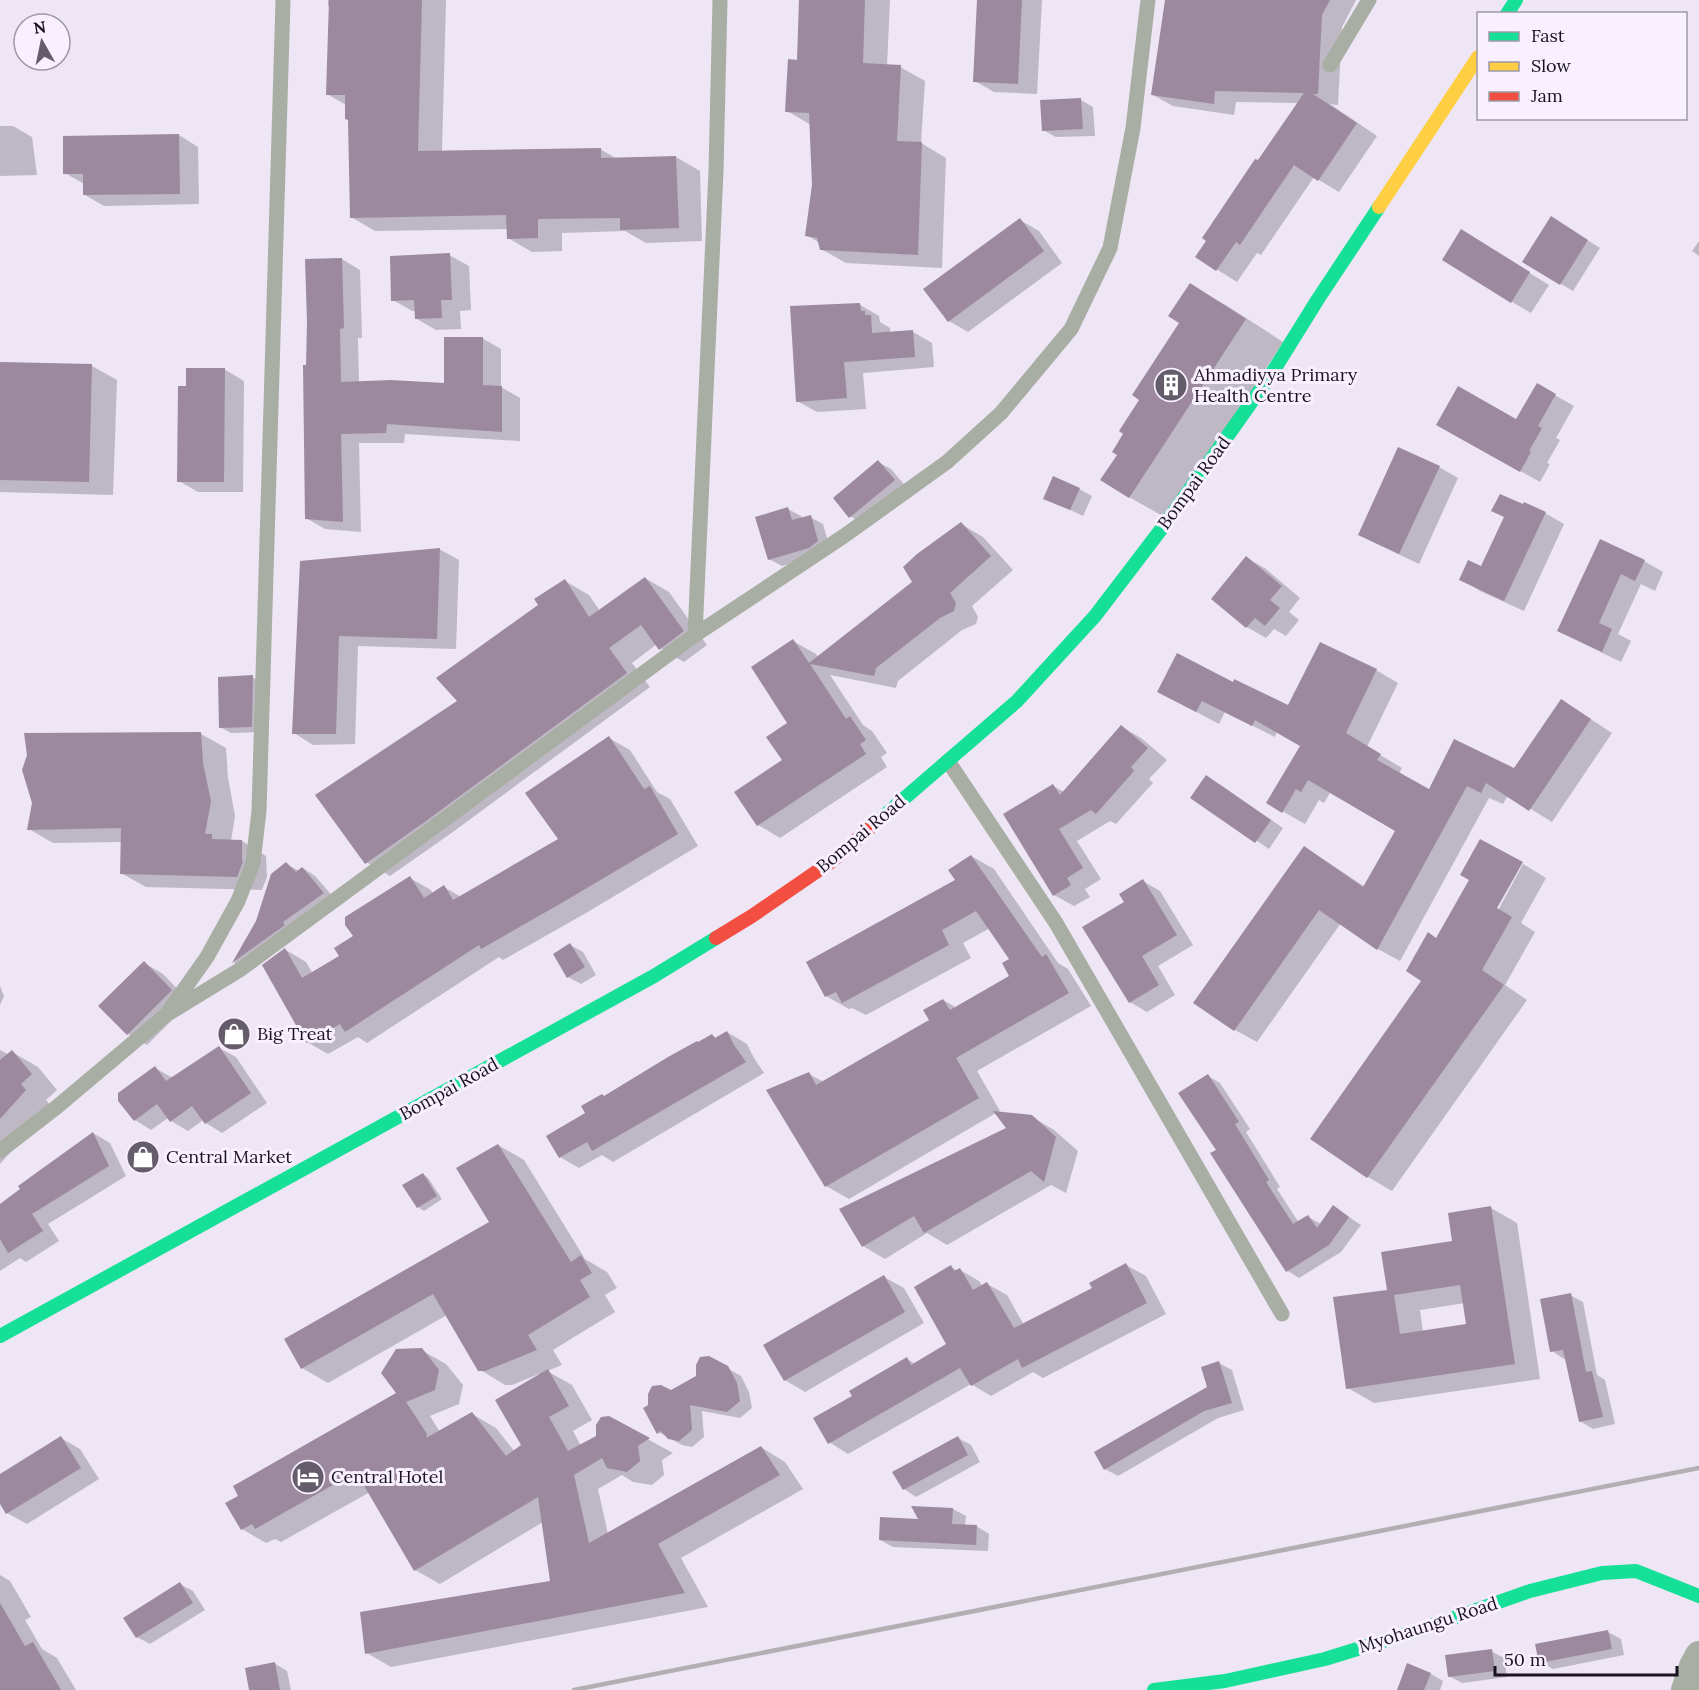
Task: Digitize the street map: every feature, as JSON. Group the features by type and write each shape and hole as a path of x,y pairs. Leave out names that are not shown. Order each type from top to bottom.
{"main road":[{"name":"Bompai Road","path":"0,1336 654,976 752,916 832,861 948,761 1017,701 1095,616 1166,523 1272,373 1318,299 1477,60"},
{"name":"Myohaungu Road","path":"1154,1690 1225,1681 1325,1659 1422,1629 1530,1591 1602,1573 1636,1572 1699,1596"}],"street":[{"path":"1685,1690 1699,1655"}],"lane":[{"path":"166,1016 207,957 238,901 253,863 260,799 283,0"},
{"path":"695,635 716,171 720,0"},
{"path":"0,1151 166,1016 241,969 695,635 844,536 947,462 1001,413 1071,329 1110,249 1133,128 1148,0"},
{"path":"1330,65 1369,0"},
{"path":"948,761 1056,922 1281,1314"}],"building":[{"path":"329,0 422,0 418,151 601,148 601,158 676,156 679,228 620,230 620,218 538,219 538,238 507,239 506,215 350,218 348,120 345,119 345,95 326,95"},
{"path":"799,0 865,0 863,63 901,65 897,141 922,142 918,255 820,250 817,238 805,236 812,185 809,113 785,112 788,59 797,60"},
{"path":"977,0 1022,0 1018,84 973,82"},
{"path":"1165,0 1330,0 1322,15 1318,94 1313,94 1357,123 1318,181 1294,165 1240,245 1236,242 1216,271 1195,257 1206,241 1202,238 1255,159 1258,160 1304,93 1215,91 1214,104 1151,95"},
{"path":"1081,98 1083,129 1042,131 1040,100"},
{"path":"179,134 180,194 83,195 83,174 63,174 63,136"},
{"path":"1551,216 1588,240 1560,285 1522,262"},
{"path":"1020,218 1044,251 948,322 923,289"},
{"path":"1461,229 1530,272 1511,303 1442,260"},
{"path":"450,253 452,300 441,300 442,318 415,319 414,300 391,301 390,256"},
{"path":"342,258 344,328 340,329 341,382 391,380 444,383 444,337 483,337 483,385 502,386 502,432 387,424 386,433 341,434 343,522 305,519 303,365 306,365 307,322 305,259"},
{"name":"Ahmadiyya Primary Health Centre","path":"1190,283 1246,319 1129,498 1100,480 1117,455 1112,452 1123,434 1119,431 1139,400 1132,395 1179,323 1168,316"},
{"path":"860,303 861,311 865,311 865,315 871,315 872,333 913,330 915,357 844,362 847,398 796,402 790,306"},
{"path":"0,362 92,364 89,482 0,480"},
{"path":"186,368 225,368 224,482 177,482 178,386 186,386"},
{"path":"1537,383 1556,394 1538,426 1542,428 1520,472 1436,425 1458,386 1516,419"},
{"path":"1398,447 1440,466 1399,554 1358,535"},
{"path":"878,460 895,480 849,518 833,498"},
{"path":"1053,476 1080,488 1070,510 1043,499"},
{"path":"1500,494 1546,512 1504,601 1459,580 1468,560 1481,566 1504,517 1491,511"},
{"path":"788,507 792,520 811,515 818,541 809,548 768,560 755,517"},
{"path":"961,522 991,556 950,593 956,603 954,611 940,618 876,668 874,676 810,664 846,719 850,716 866,740 860,744 866,754 757,826 734,792 782,760 766,737 787,723 751,667 793,639 809,663 912,582 903,567"},
{"path":"1600,539 1645,560 1635,581 1621,574 1599,623 1612,629 1602,652 1557,631"},
{"path":"440,548 437,639 339,636 336,734 292,734 300,561"},
{"path":"1246,556 1282,586 1270,600 1280,608 1265,626 1255,618 1246,628 1211,599"},
{"path":"645,577 684,631 659,650 641,625 609,648 627,673 365,864 315,795 457,701 436,678 538,605 534,599 565,579 589,617"},
{"path":"1320,642 1377,669 1346,733 1381,754 1377,760 1429,789 1454,739 1514,768 1561,699 1591,719 1529,811 1486,783 1481,793 1467,786 1377,950 1319,910 1234,1031 1193,1003 1304,846 1363,887 1395,831 1308,780 1301,792 1296,789 1282,813 1266,803 1300,746 1255,720 1252,726 1202,701 1196,712 1157,692 1177,653 1233,682 1234,679 1288,705"},
{"path":"253,675 252,727 219,728 218,677"},
{"path":"1121,725 1148,748 1131,767 1134,771 1096,814 1091,810 1059,829 1083,868 1067,878 1071,885 1053,896 1003,814 1053,784 1060,795"},
{"path":"201,732 203,763 211,801 205,834 212,834 212,839 242,840 243,862 237,877 120,874 121,828 27,830 32,803 22,770 27,755 24,733"},
{"path":"609,736 644,789 650,786 678,834 481,949 479,945 345,1032 340,1024 306,1043 262,965 285,948 302,978 339,956 334,948 353,936 345,925 345,917 410,876 424,898 444,885 453,900 558,839 525,793"},
{"path":"1206,775 1271,820 1255,843 1190,798"},
{"path":"1480,839 1523,862 1497,908 1512,917 1482,970 1504,985 1367,1178 1310,1139 1421,981 1406,971 1428,932 1436,938 1469,880 1460,875"},
{"path":"971,855 1042,957 1046,954 1069,993 956,1058 979,1098 825,1187 766,1090 809,1072 816,1085 929,1020 923,1010 943,999 950,1010 1009,976 1002,963 1009,959 976,911 942,930 949,945 842,1003 836,992 825,997 806,962 955,880 948,870"},
{"path":"286,862 296,872 302,867 324,893 283,922 285,925 232,963 256,921 271,874"},
{"path":"1143,879 1177,935 1142,956 1159,985 1129,1003 1082,927 1124,902 1119,894"},
{"path":"570,943 585,967 567,978 553,954"},
{"path":"144,961 172,990 127,1035 98,1006"},
{"path":"727,1031 746,1062 592,1151 587,1142 559,1158 546,1136 585,1113 581,1106 602,1094 604,1096 697,1041 712,1034 715,1038"},
{"path":"219,1046 251,1093 205,1124 192,1106 170,1122 157,1104 134,1121 118,1101 118,1093 155,1066 166,1081"},
{"path":"12,1050 32,1074 21,1084 26,1090 0,1119 0,1060"},
{"path":"1208,1074 1239,1122 1235,1124 1269,1180 1266,1182 1293,1224 1308,1215 1317,1228 1333,1205 1349,1217 1329,1245 1286,1272 1210,1153 1216,1150 1178,1093"},
{"path":"993,1111 1032,1115 1056,1137 1044,1182 1031,1171 924,1233 914,1216 862,1247 839,1209 1006,1128"},
{"path":"93,1132 109,1166 32,1214 43,1231 8,1253 0,1239 0,1204 20,1189 18,1186"},
{"path":"498,1144 571,1262 581,1255 592,1273 580,1280 590,1297 528,1335 537,1350 485,1371 478,1371 433,1294 301,1369 284,1339 489,1222 456,1168"},
{"path":"423,1173 437,1196 417,1208 402,1185"},
{"path":"1491,1206 1515,1364 1346,1389 1333,1297 1387,1290 1381,1252 1452,1241 1448,1213","holes":["1460,1285 1466,1324 1400,1334 1394,1295"]},
{"path":"1126,1263 1147,1303 1022,1368 1018,1359 971,1386 960,1368 828,1444 813,1418 852,1396 849,1391 907,1357 911,1365 946,1344 914,1287 951,1265 954,1271 960,1268 973,1290 987,1282 1014,1328 1092,1288 1089,1283"},
{"path":"884,1275 905,1312 784,1381 763,1345"},
{"path":"1571,1293 1586,1372 1592,1371 1603,1417 1579,1422 1563,1350 1550,1352 1540,1299"},
{"path":"422,1348 439,1370 435,1390 406,1402 427,1434 426,1438 472,1412 506,1456 521,1445 495,1400 548,1369 569,1406 549,1417 568,1451 596,1436 596,1425 601,1417 609,1416 650,1438 638,1446 640,1461 627,1472 607,1468 602,1458 574,1475 589,1543 761,1446 780,1475 658,1544 685,1593 365,1654 360,1612 550,1581 538,1497 414,1571 356,1472 255,1529 252,1524 241,1530 225,1503 238,1496 233,1486 396,1393 381,1373 396,1349"},
{"path":"709,1356 728,1366 737,1383 740,1401 727,1412 690,1405 692,1430 679,1441 668,1439 661,1431 657,1434 643,1408 648,1405 648,1394 652,1386 661,1385 671,1390 696,1376 696,1365 700,1357"},
{"path":"1219,1361 1232,1403 1204,1411 1104,1470 1094,1452 1207,1387 1201,1367"},
{"path":"61,1436 81,1468 6,1514 0,1504 0,1474"},
{"path":"958,1436 968,1455 903,1490 892,1472"},
{"path":"911,1506 953,1508 952,1524 977,1525 976,1545 879,1540 880,1517 918,1519"},
{"path":"180,1582 193,1603 136,1638 123,1618"},
{"path":"0,1603 25,1646 33,1642 61,1690 0,1690"},
{"path":"1608,1630 1612,1649 1539,1663 1535,1644"},
{"path":"1492,1649 1495,1671 1448,1677 1445,1655"},
{"path":"275,1662 280,1690 249,1690 245,1668"},
{"path":"1407,1663 1431,1673 1424,1690 1397,1690"}],"railway":[{"path":"574,1690 1699,1468"}],"traffic: fast":[{"path":"1508,12 1516,0"},
{"path":"870,828 1017,701 1095,616 1166,523 1272,373 1379,207"},
{"path":"0,1336 654,976 716,938"},
{"path":"1154,1690 1225,1681 1325,1659 1422,1629 1530,1591 1602,1573 1636,1571 1699,1596"}],"traffic: slow":[{"path":"1379,207 1477,59"}],"traffic: jam":[{"path":"716,938 832,861 870,828"}],"place":[{"name":"Ahmadiyya Primary Health Centre","path":"1171,385"},
{"name":"Big Treat","path":"234,1034"},
{"name":"Central Market","path":"143,1157"},
{"name":"Central Hotel","path":"308,1477"}]}
